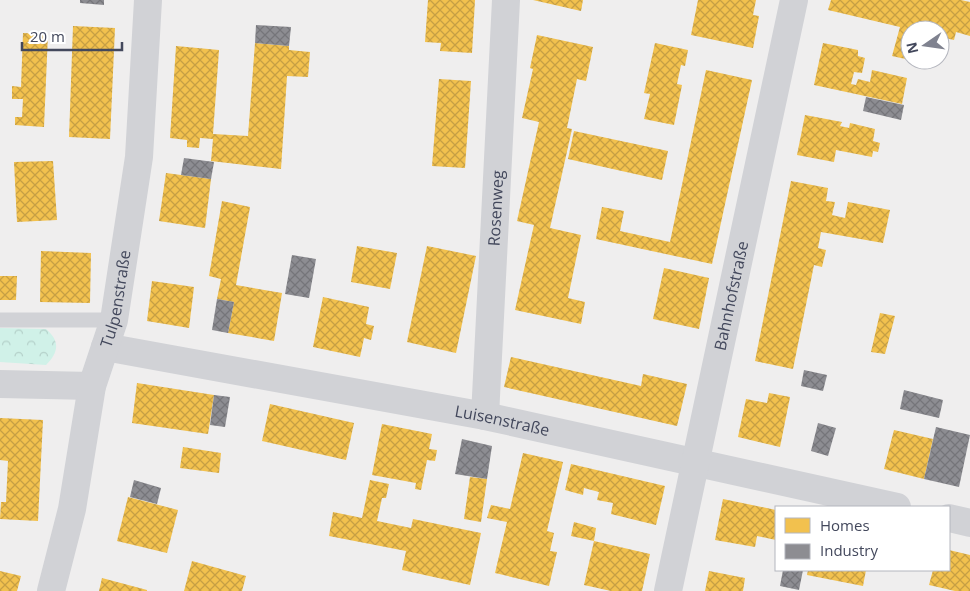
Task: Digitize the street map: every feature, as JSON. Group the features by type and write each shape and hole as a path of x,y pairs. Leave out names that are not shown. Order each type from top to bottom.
{"street":[{"name":"Tulpenstraße","path":"51,591 72,509 92,386 114,320 139,157 148,0"},
{"name":"Rosenweg","path":"484,416 506,0"},
{"name":"Bahnhofstraße","path":"668,591 794,0"},
{"name":"Luisenstraße","path":"105,347 484,416 892,506"},
{"path":"0,384 92,386"},
{"path":"950,518 970,523"}],"lane":[{"path":"0,320 114,320"}],"green space":[{"path":"0,328 46,329 51,333 56,342 53,356 46,365 0,362"}],"building: Homes":[{"path":"428,0 475,0 472,53 440,51 441,43 425,42"},
{"path":"533,0 583,0 581,11"},
{"path":"698,0 756,0 753,15 759,16 753,48 691,35"},
{"path":"831,0 961,0 970,2 970,36 956,32 954,40 950,39 950,20 900,20 900,27 828,10"},
{"path":"73,26 115,28 110,139 69,137"},
{"path":"900,27 900,58 892,56"},
{"path":"23,33 48,34 44,127 15,125 15,117 22,117 23,99 12,99 12,86 21,87"},
{"path":"537,35 593,47 586,81 577,79 567,128 572,129 550,228 581,235 568,298 585,302 581,324 515,310 534,225 517,221 539,122 522,118 533,69 530,68"},
{"path":"255,43 289,46 289,50 310,52 308,77 287,76 281,169 211,161 213,139 200,138 199,148 187,147 187,140 170,138 176,46 219,50 213,134 248,136"},
{"path":"655,43 688,50 685,66 681,65 677,84 682,85 674,125 644,119 650,94 644,93"},
{"path":"823,43 858,50 858,56 865,58 862,73 854,72 851,84 856,85 858,79 870,82 872,70 907,78 902,104 814,85"},
{"path":"706,70 752,80 712,264 596,239 602,207 624,211 620,231 670,242"},
{"path":"439,79 471,81 465,168 432,166"},
{"path":"805,115 842,122 840,126 849,128 850,123 875,129 873,141 880,143 878,152 873,151 872,157 836,150 834,162 797,155"},
{"path":"574,131 668,151 662,180 568,159"},
{"path":"53,161 57,220 17,222 14,162"},
{"path":"166,173 211,179 205,228 159,221"},
{"path":"791,181 828,188 826,201 835,202 832,215 845,218 848,202 890,210 883,243 821,232 818,248 826,250 822,267 814,265 793,369 755,361"},
{"path":"222,201 250,207 236,285 282,293 274,341 228,333 234,302 217,299 221,279 209,276"},
{"path":"357,246 397,253 390,289 351,282"},
{"path":"427,246 476,256 456,353 407,342"},
{"path":"41,251 91,253 90,303 40,302"},
{"path":"664,268 709,278 699,329 653,319"},
{"path":"0,276 17,276 16,300 0,300"},
{"path":"152,281 194,287 189,328 147,321"},
{"path":"323,297 369,307 366,324 374,326 371,340 364,338 360,357 313,347"},
{"path":"880,313 895,316 885,354 871,352"},
{"path":"511,357 641,386 643,374 687,384 677,426 504,387"},
{"path":"137,383 214,395 208,434 132,423"},
{"path":"769,393 790,397 780,447 738,437 746,399 767,403"},
{"path":"270,404 354,423 346,460 262,441"},
{"path":"0,418 43,420 38,521 0,519 1,502 6,502 8,461 0,460"},
{"path":"382,424 432,434 429,449 437,450 435,461 427,460 421,490 415,489 416,483 372,475"},
{"path":"894,430 933,439 924,479 884,469"},
{"path":"183,447 221,453 219,473 180,468"},
{"path":"523,453 563,462 547,531 554,533 550,551 557,552 549,586 495,573 507,522 487,518 491,505 510,509"},
{"path":"571,464 665,486 656,525 611,514 613,503 597,500 599,492 584,488 583,495 565,490"},
{"path":"470,477 487,479 481,522 464,519"},
{"path":"370,480 389,484 386,498 382,498 377,521 411,528 413,519 481,533 470,585 402,570 406,551 329,536 333,512 362,518"},
{"path":"128,497 178,510 167,553 117,541"},
{"path":"723,499 775,510 775,540 757,536 755,547 715,540"},
{"path":"574,522 596,528 594,541 571,536"},
{"path":"594,541 650,554 642,591 611,591 584,585"},
{"path":"950,550 970,555 970,591 955,591 929,585 933,571 950,571"},
{"path":"192,561 246,576 242,591 184,591"},
{"path":"0,571 21,576 17,591 0,591"},
{"path":"709,571 745,578 743,591 705,591"},
{"path":"808,571 866,571 863,586 807,575"},
{"path":"102,578 147,590 147,591 99,591"}],"building: Industry":[{"path":"80,0 104,0 104,5 80,3"},
{"path":"256,25 291,27 289,46 255,43"},
{"path":"866,97 904,105 901,120 863,111"},
{"path":"184,158 214,162 211,179 181,175"},
{"path":"292,255 316,259 309,298 285,294"},
{"path":"217,299 234,302 228,333 212,330"},
{"path":"804,370 827,375 823,391 801,386"},
{"path":"904,390 943,400 939,418 900,409"},
{"path":"214,395 230,397 225,427 210,425"},
{"path":"818,423 836,428 828,456 811,451"},
{"path":"936,427 970,435 959,487 924,479"},
{"path":"462,439 492,446 487,479 455,474"},
{"path":"134,480 161,488 157,504 130,497"},
{"path":"783,571 803,571 799,590 780,586"}]}
